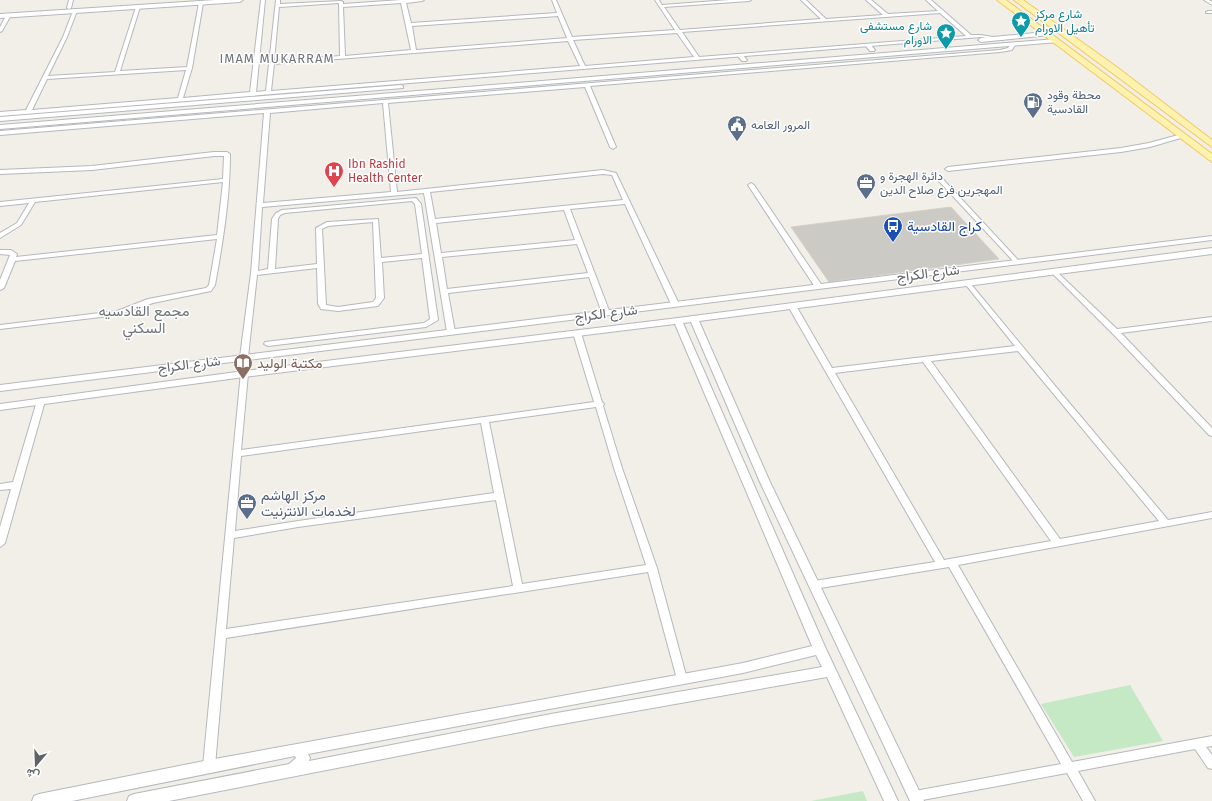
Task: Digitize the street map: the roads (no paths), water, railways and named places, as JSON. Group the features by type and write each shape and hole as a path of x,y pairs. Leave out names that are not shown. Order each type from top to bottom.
{"main road":[{"path":"1001,0 1212,159"},
{"path":"1018,0 1115,70 1212,144"}],"street":[{"path":"68,8 71,0"},
{"path":"0,16 75,11 183,0"},
{"path":"0,12 68,8 138,7 240,0"},
{"path":"253,94 263,0"},
{"path":"268,92 278,0"},
{"path":"277,6 422,0"},
{"path":"554,0 583,68"},
{"path":"656,0 697,58"},
{"path":"661,6 749,0"},
{"path":"802,0 825,21"},
{"path":"868,0 886,16"},
{"path":"928,0 970,37"},
{"path":"1206,0 1212,4"},
{"path":"403,1 414,52"},
{"path":"180,100 189,68 202,3"},
{"path":"341,3 342,57"},
{"path":"117,72 138,7"},
{"path":"28,112 75,11"},
{"path":"272,63 678,30 940,12"},
{"path":"409,25 560,14"},
{"path":"0,31 9,15"},
{"path":"260,33 275,32"},
{"path":"870,47 964,42 1047,34"},
{"path":"0,127 54,125 267,111 340,102 624,73 742,58 970,37 987,36 1002,38"},
{"path":"879,58 1056,41"},
{"path":"964,42 971,48"},
{"path":"0,114 385,101 586,85 879,58 1005,50 1013,45"},
{"path":"0,133 54,125 404,84 697,58 742,58"},
{"path":"45,78 189,68"},
{"path":"0,119 268,92 624,73 750,69"},
{"path":"586,85 613,147"},
{"path":"385,101 394,194"},
{"path":"244,358 254,273 267,111"},
{"path":"948,169 1120,150 1150,145 1182,136"},
{"path":"0,172 92,168 223,153 227,154 227,180 222,237 212,285 209,290 151,301 118,313 0,327"},
{"path":"260,205 427,191 602,172 614,174 675,304"},
{"path":"938,177 1017,262"},
{"path":"0,204 227,180"},
{"path":"751,186 819,287"},
{"path":"427,191 451,332"},
{"path":"268,344 426,325 434,320 418,204 414,199 408,198 284,211 278,214 275,219 271,271"},
{"path":"0,236 19,224 33,201"},
{"path":"432,222 627,202"},
{"path":"567,209 606,313"},
{"path":"376,220 378,260 379,302 375,304 328,309 322,304 319,266 319,228 321,225 376,220"},
{"path":"12,259 222,237"},
{"name":"شارع الكراج","path":"0,388 1212,238"},
{"path":"438,255 579,242"},
{"path":"0,407 244,374 1055,273 1212,251"},
{"path":"0,252 11,252 14,254 0,288"},
{"path":"378,260 425,256"},
{"path":"254,273 319,266"},
{"path":"1055,273 1115,332 1212,433"},
{"path":"444,291 591,275"},
{"path":"843,284 853,298"},
{"path":"968,284 1166,523"},
{"path":"792,306 1089,801"},
{"path":"694,319 765,482 916,799 1070,768 1198,745 1212,741"},
{"path":"1115,332 1208,319 1212,326"},
{"path":"678,321 820,649 891,801"},
{"path":"577,333 600,404 618,468 652,568 682,679"},
{"path":"830,371 1020,348"},
{"path":"925,360 1058,543"},
{"path":"209,766 222,634 244,374"},
{"path":"0,542 41,401"},
{"path":"237,454 600,404"},
{"path":"484,419 518,589"},
{"path":"750,485 765,482"},
{"path":"0,487 16,485"},
{"path":"230,535 499,496"},
{"path":"814,585 1212,515"},
{"path":"222,634 652,568"},
{"path":"39,801 209,766 743,668 820,649"},
{"path":"743,668 749,685"},
{"path":"134,801 329,763 830,671"},
{"path":"329,744 322,748 321,758 323,762 329,763"},
{"path":"1198,745 1212,764"},
{"path":"291,771 302,763 303,758 300,751 294,750"}],"place":[{"name":"شارع مركز تأهيل الاورام","path":"1021,38"},
{"name":"شارع مستشفى الاورام","path":"946,50"},
{"name":"محطة وقود القادسية","path":"1033,119"},
{"name":"المرور العامه","path":"737,142"},
{"name":"Ibn Rashid Health Center","path":"334,188"},
{"name":"دائرة الهجرة و المهجرين فرع صلاح الدين","path":"866,200"},
{"name":"كراج القادسية","path":"893,243"},
{"name":"مكتبة الوليد","path":"243,380"},
{"name":"مركز الهاشم لخدمات الانترنيت","path":"247,520"}],"district":[{"name":"IMAM MUKARRAM","path":"277,58"},
{"name":"مجمع القادسيه السكني","path":"144,320"}]}
